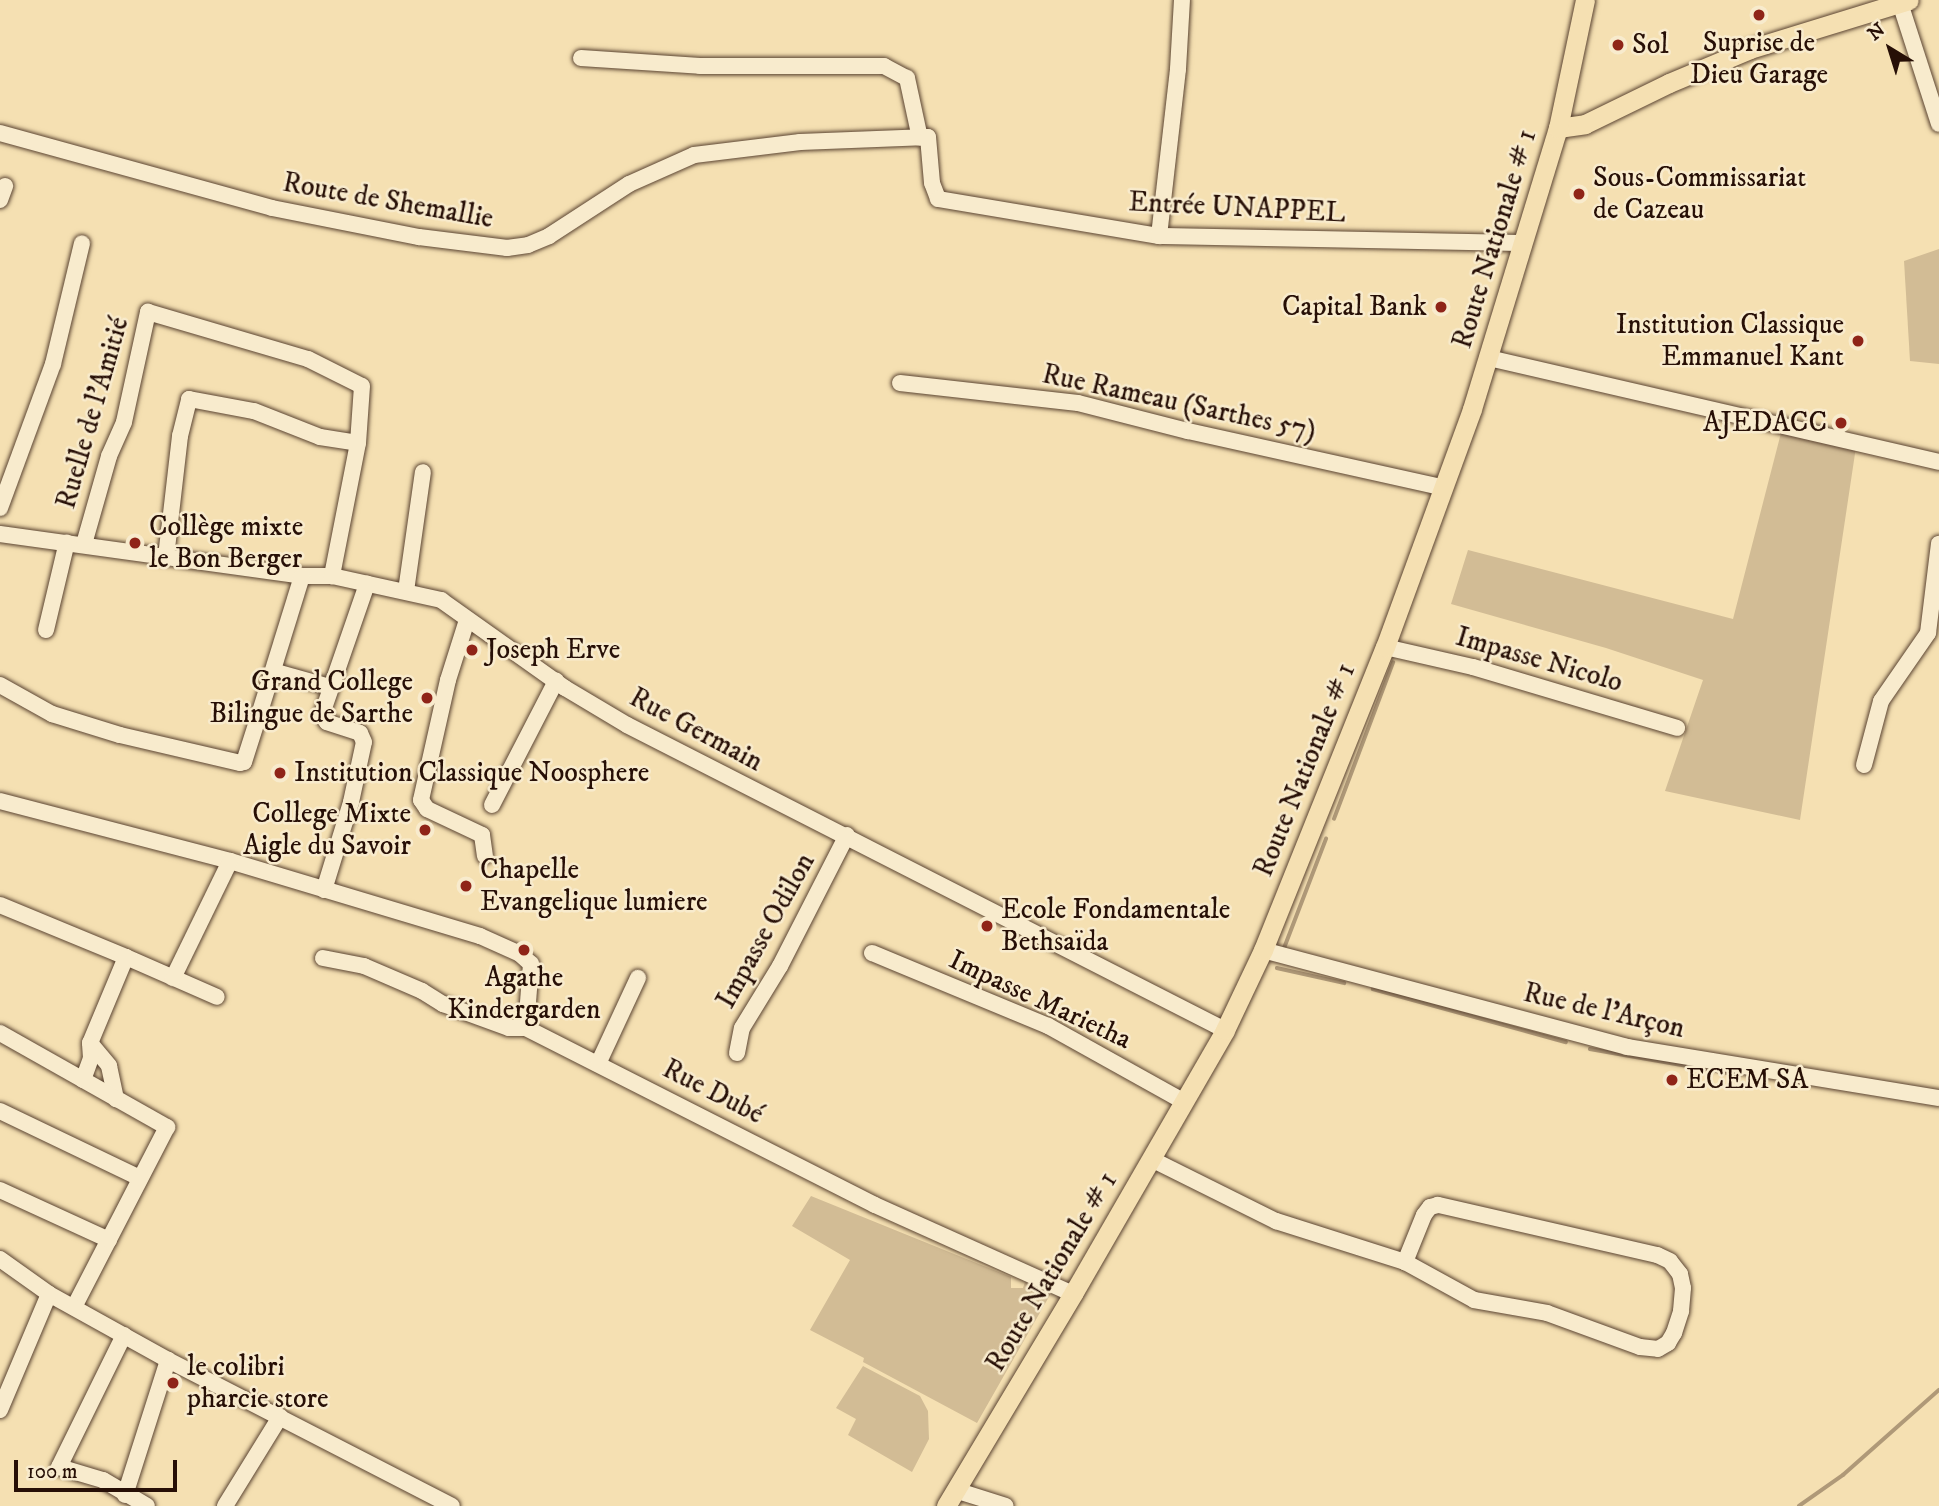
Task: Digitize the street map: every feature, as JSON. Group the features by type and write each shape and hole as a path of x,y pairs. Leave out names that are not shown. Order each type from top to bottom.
{"main road":[{"name":"Route Nationale # 1","path":"951,1498 1073,1294 1225,1030 1263,950 1385,647 1445,488 1489,358 1558,128 1585,0"},
{"path":"1558,128 1585,124 1669,83 1750,49 1905,1"}],"street":[{"path":"1159,236 1178,69 1182,0"},
{"path":"1905,1 1939,124"},
{"name":"Entrée UNAPPEL","path":"581,58 700,66 884,66 907,78 938,199 1159,236 1524,243"},
{"name":"Route de Shemallie","path":"0,132 272,208 419,237 507,248 528,245 549,236 629,184 665,165 694,155 800,142 924,138"},
{"path":"0,508 53,363 82,243"},
{"name":"Ruelle de l'Amitié","path":"84,544 109,456 124,422 148,312 308,359 362,386 358,443"},
{"path":"1489,358 1939,462"},
{"name":"Rue Rameau (Sarthes 57)","path":"900,383 1078,403 1188,431 1445,488"},
{"path":"166,556 180,436 189,400 254,411 320,437 358,443 332,576"},
{"path":"406,591 423,472"},
{"name":"Rue Germain","path":"0,534 302,576 332,576 441,600 556,681 673,750 847,835 1225,1030"},
{"path":"46,630 67,542"},
{"path":"1864,765 1881,701 1928,633 1939,544"},
{"path":"0,685 52,714 120,735 244,762 302,576"},
{"path":"324,890 351,802 364,742 360,733 327,722 322,714 367,584"},
{"path":"467,620 447,680 421,800 427,809 482,835 485,856"},
{"name":"Impasse Nicolo","path":"1385,647 1474,667 1677,727"},
{"path":"272,671 330,687"},
{"path":"492,805 556,681"},
{"path":"0,801 230,861 442,923 527,958 531,964 526,1028"},
{"name":"Impasse Odilon","path":"737,1053 741,1028 780,966 847,835"},
{"path":"173,978 230,861"},
{"path":"0,905 216,997"},
{"name":"Rue de l'Arçon","path":"1263,950 1627,1047 1939,1098"},
{"name":"Impasse Marietha","path":"872,953 1048,1026 1183,1101"},
{"path":"83,1080 91,1058 90,1042 126,957"},
{"name":"Rue Dubé","path":"323,958 364,966 422,991 443,1004 509,1028 526,1028 876,1205 1073,1294"},
{"path":"598,1063 638,978"},
{"path":"0,1033 167,1127 74,1307"},
{"path":"90,1042 109,1066 116,1099"},
{"path":"0,1111 140,1178"},
{"path":"1151,1159 1276,1220 1405,1262 1474,1300 1546,1313 1640,1347 1658,1349 1668,1343 1681,1311 1683,1288 1680,1274 1670,1261 1609,1242 1438,1205 1430,1207 1424,1215 1405,1262"},
{"path":"0,1190 109,1240"},
{"path":"0,1260 49,1294 168,1360 452,1506"},
{"path":"0,1410 49,1294"},
{"path":"124,1335 59,1467 103,1480 147,1506"},
{"path":"125,1495 168,1360"},
{"path":"225,1506 280,1417"},
{"path":"951,1498 1006,1506"}],"shaded area":[{"path":"1939,249 1939,364 1910,361 1904,261"},
{"path":"1782,429 1856,447 1800,820 1665,791 1703,680 1606,648 1451,604 1468,550 1733,619"},
{"path":"811,1196 1011,1277 1011,1288 1023,1288 1025,1282 1049,1291 1050,1295 977,1423 863,1362 864,1358 810,1330 850,1260 792,1226"},
{"path":"863,1366 920,1396 928,1411 929,1439 912,1472 848,1435 856,1419 836,1408"}],"waterway":[{"path":"1334,819 1393,663"},
{"path":"1283,951 1326,839"},
{"path":"1277,968 1344,983"},
{"path":"1373,989 1566,1042"},
{"path":"1590,1049 1739,1075"},
{"path":"1799,1506 1843,1475 1939,1390"}],"place":[{"name":"Suprise de Dieu Garage","path":"1759,15"},
{"name":"Sol","path":"1618,45"},
{"name":"Sous-Commissariat de Cazeau","path":"1579,194"},
{"name":"Capital Bank","path":"1441,307"},
{"name":"Institution Classique Emmanuel Kant","path":"1858,341"},
{"name":"AJEDACC","path":"1841,423"},
{"name":"Collège mixte le Bon Berger","path":"135,543"},
{"name":"Joseph Erve","path":"472,650"},
{"name":"Grand College Bilingue de Sarthe","path":"427,698"},
{"name":"Institution Classique Noosphere","path":"280,773"},
{"name":"College Mixte Aigle du Savoir","path":"425,830"},
{"name":"Chapelle Evangelique lumiere","path":"466,886"},
{"name":"Ecole Fondamentale Bethsaïda","path":"987,926"},
{"name":"Agathe Kindergarden","path":"524,950"},
{"name":"ECEM SA","path":"1672,1080"},
{"name":"le colibri pharcie store","path":"173,1383"}]}
